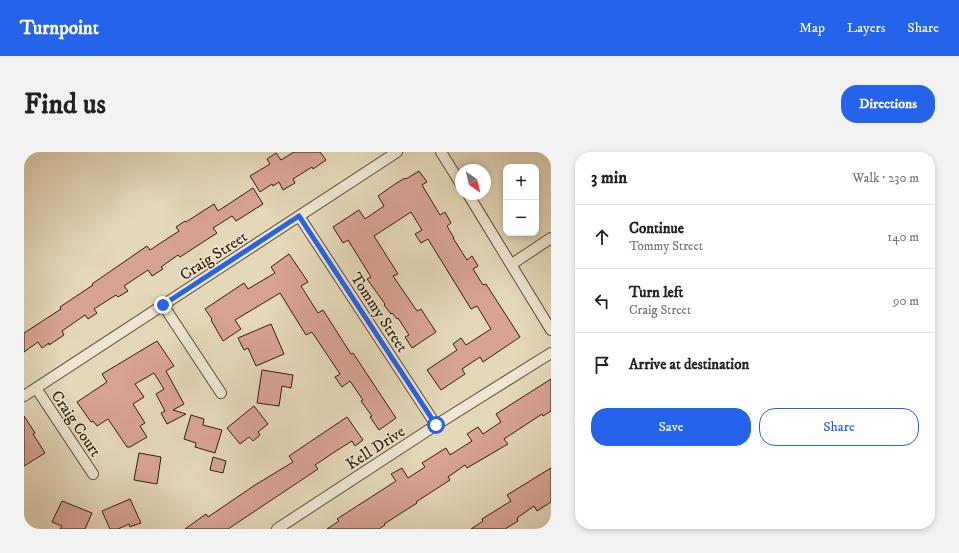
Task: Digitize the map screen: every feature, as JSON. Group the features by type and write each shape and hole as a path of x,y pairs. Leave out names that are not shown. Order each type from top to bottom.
{"street":[{"name":"Craig Street","path":"24,396 398,152"},
{"path":"441,152 455,174"},
{"path":"472,200 551,330"},
{"name":"Tommy Street","path":"299,216 436,425"},
{"path":"512,264 551,238"},
{"path":"163,305 221,393"},
{"name":"Kell Drive","path":"277,529 436,425 551,353"},
{"name":"Craig Court","path":"36,388 93,474"}],"building":[{"path":"294,152 320,152 326,160 313,169 312,167 293,179 295,183 283,190 279,182 273,186 272,184 260,192 250,176 270,164 267,159 276,153 281,160"},
{"path":"419,171 427,182 422,185 440,215 445,212 451,223 447,226 453,238 467,260 472,256 478,266 473,269 483,285 486,284 520,337 483,362 480,357 462,369 465,374 441,390 427,370 457,350 453,344 461,338 466,345 491,329 477,306 471,309 428,239 421,243 415,234 422,230 411,212 374,236 398,274 393,276 417,311 421,309 436,332 412,348 405,337 409,335 398,318 397,319 392,313 391,314 384,305 385,304 367,279 371,277 348,240 343,243 333,227 359,210 365,219 384,206 378,196 395,184"},
{"path":"253,188 263,204 236,221 232,216 213,228 217,233 180,257 178,255 161,267 163,269 152,276 148,270 124,286 128,291 118,297 116,295 94,309 97,313 88,319 85,315 62,331 64,335 49,345 49,343 42,348 38,342 24,352 24,333 61,309 60,307 93,285 92,284 147,246 150,250 179,231 176,227 185,221 186,222 214,204 218,211"},
{"path":"289,254 308,282 301,286 318,313 323,310 351,354 353,353 396,418 379,430 370,417 372,416 361,401 363,400 350,381 342,387 335,377 340,374 312,332 306,335 280,293 235,320 241,329 223,341 205,309 244,283 248,289 275,273 271,267"},
{"path":"271,324 284,354 256,366 248,348 244,350 238,338"},
{"path":"157,341 174,366 166,371 184,404 173,410 186,414 167,424 161,413 165,411 156,394 164,389 154,373 135,384 144,397 133,404 145,423 140,426 147,437 130,447 127,447 108,419 97,426 93,421 91,422 77,402 107,382 102,374"},
{"path":"262,370 293,375 291,388 282,386 279,406 257,403"},
{"path":"551,379 551,411 543,416 542,414 504,439 508,444 467,468 465,465 448,477 450,480 384,524 385,525 379,529 327,529 339,521 337,519 396,481 391,474 402,468 408,478 425,467 422,463 446,448 450,455 472,441 467,434 478,427 483,434 501,422 496,414"},
{"path":"254,406 268,424 258,432 260,435 253,441 249,437 240,444 227,428"},
{"path":"191,415 204,419 203,425 222,430 215,453 195,447 196,443 184,439"},
{"path":"24,416 45,453 24,466"},
{"path":"347,417 363,440 355,446 352,441 336,451 315,465 318,469 228,529 185,529 206,514 208,517 255,485 293,462 289,456"},
{"path":"139,453 161,457 157,484 134,480"},
{"path":"213,457 226,461 223,473 210,470"},
{"path":"551,468 551,502 537,511 534,506 517,518 518,521 505,529 471,529 483,521 482,519 511,501 507,495"},
{"path":"130,499 141,523 130,527 129,524 118,529 110,529 102,511"},
{"path":"62,501 92,513 85,529 60,529 62,526 52,522"}],"route":[{"path":"163,305 299,216 436,425"}]}
